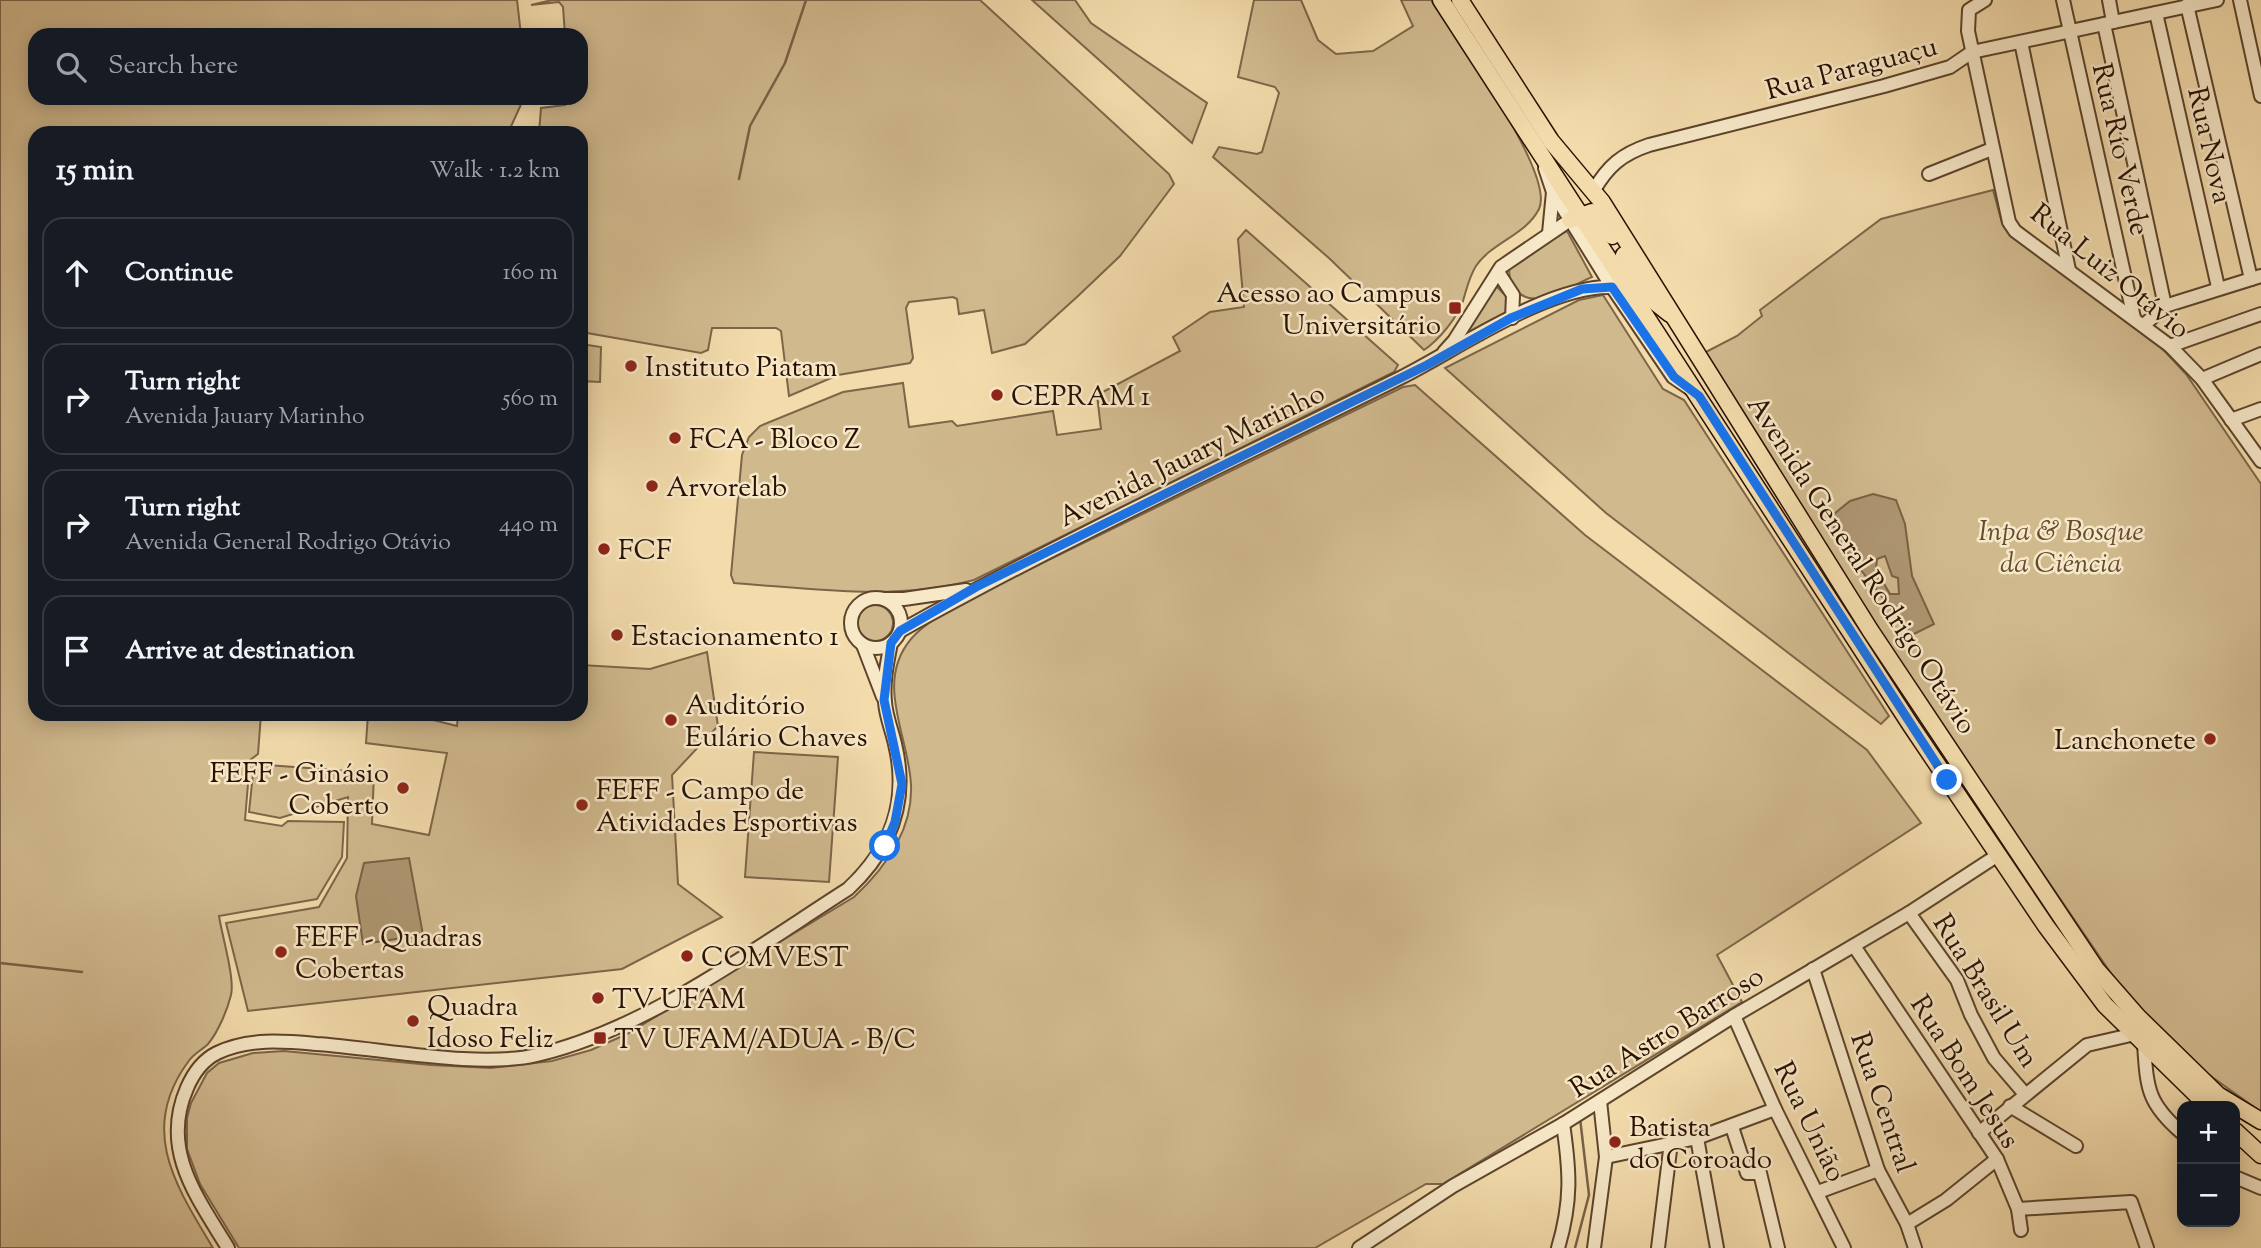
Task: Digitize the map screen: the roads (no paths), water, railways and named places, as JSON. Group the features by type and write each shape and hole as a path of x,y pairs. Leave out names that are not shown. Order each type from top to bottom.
{"main road":[{"name":"Avenida General Rodrigo Otávio","path":"1441,0 1474,55 1538,147 1576,217 1699,396 1771,511 2075,968 2139,1039 2213,1100 2261,1121"},
{"name":"Avenida General Rodrigo Otávio","path":"1460,0 1551,141 1594,190 1870,630 2070,932 2117,994 2213,1100"},
{"path":"1576,217 1589,212 1597,214 1651,299 1675,317"},
{"path":"2240,1118 2259,1147"},
{"path":"2240,1134 2259,1147"}],"street":[{"name":"Rua Luiz Otávio","path":"1985,0 1967,13 1972,52 2009,222 2015,231 2170,346 2202,379 2261,461"},
{"name":"Rua Río Verde","path":"2063,0 2139,321"},
{"path":"2109,0 2109,23 2165,306"},
{"name":"Rua Paraguaçu","path":"1594,190 1610,166 1633,150 1950,67 1972,52 2217,0"},
{"path":"2240,0 2261,96"},
{"path":"2139,321 2165,306 2256,277 2187,5"},
{"name":"Rua Nova","path":"2156,12 2218,287"},
{"path":"2021,42 2068,270"},
{"name":"Avenida General Rodrigo Otávio","path":"1538,147 1553,192 1576,217 1612,287 1674,377 1699,396"},
{"path":"1929,174 1992,149"},
{"path":"1549,233 1553,192"},
{"name":"Avenida Jauary Marinho","path":"1427,365 1454,341 1498,272 1514,255 1576,217"},
{"path":"1498,272 1513,295 1533,309"},
{"name":"Avenida Jauary Marinho","path":"900,631 976,587 1427,365 1511,318 1582,289 1612,287"},
{"path":"1511,318 1513,295"},
{"path":"2170,346 2261,314"},
{"path":"2202,379 2261,354"},
{"path":"2231,420 2261,409"},
{"name":"Avenida Jauary Marinho","path":"884,599 926,597 976,587"},
{"path":"228,1248 192,1189 177,1151 177,1117 181,1100 200,1067 214,1054 252,1043 285,1041 432,1056 533,1056 588,1041 623,1026 848,889 869,869 885,846 895,822 902,784 884,700 863,645 851,629 851,616 861,603 876,598 884,599 897,608 901,623 900,631 891,643 884,700"},
{"path":"863,645 877,648 891,643"},
{"name":"Rua Astro Barroso","path":"1359,1248 1453,1186 1601,1101 1734,1016 1909,913 1998,855"},
{"name":"Rua Brasil Um","path":"1909,913 1957,980 1971,1015 1994,1058 2024,1093"},
{"name":"Rua Bom Jesus","path":"1854,946 1997,1159 2018,1209 2021,1230"},
{"name":"Rua Central","path":"1813,969 1878,1170 1907,1224 1915,1248"},
{"name":"Rua União","path":"1734,1016 1775,1109 1844,1248"},
{"path":"1979,1133 2024,1093 2087,1045 2139,1039 2147,1090 2164,1118 2177,1129"},
{"path":"1594,1248 1606,1157 1601,1101"},
{"path":"2010,1106 2076,1146"},
{"path":"1606,1157 1697,1138 1775,1109"},
{"path":"1558,1248 1568,1216 1570,1194 1563,1124"},
{"path":"1732,1127 1747,1173 1760,1173 1778,1248"},
{"path":"1697,1138 1717,1248"},
{"path":"1658,1248 1671,1142"},
{"path":"1907,1224 1946,1200 1997,1159"},
{"path":"1818,1192 1878,1170"},
{"path":"2240,1179 2261,1188"},
{"path":"2018,1209 2131,1202 2147,1248"}],"waterway":[{"path":"739,179 750,126 785,63 806,0"},
{"path":"0,963 82,972"},
{"path":"1575,1248 1589,1195 1580,1118"}],"place":[{"name":"Acesso ao Campus Universitário","path":"1455,308"},
{"name":"Instituto Piatam","path":"631,366"},
{"name":"CEPRAM 1","path":"997,395"},
{"name":"FCA - Bloco Z","path":"675,438"},
{"name":"Arvorelab","path":"652,486"},
{"name":"FCF","path":"604,549"},
{"name":"Estacionamento 1","path":"617,635"},
{"name":"Auditório Eulário Chaves","path":"671,720"},
{"name":"Lanchonete","path":"2210,739"},
{"name":"FEFF - Ginásio Coberto","path":"403,788"},
{"name":"FEFF - Campo de Atividades Esportivas","path":"582,805"},
{"name":"FEFF - Quadras Cobertas","path":"281,952"},
{"name":"COMVEST","path":"687,956"},
{"name":"TV UFAM","path":"598,998"},
{"name":"Quadra Idoso Feliz","path":"413,1021"},
{"name":"TV UFAM/ADUA - B/C","path":"600,1038"},
{"name":"Batista do Coroado","path":"1615,1142"}],"park label":[{"name":"Inpa & Bosque da Ciência","path":"2061,546"}]}
